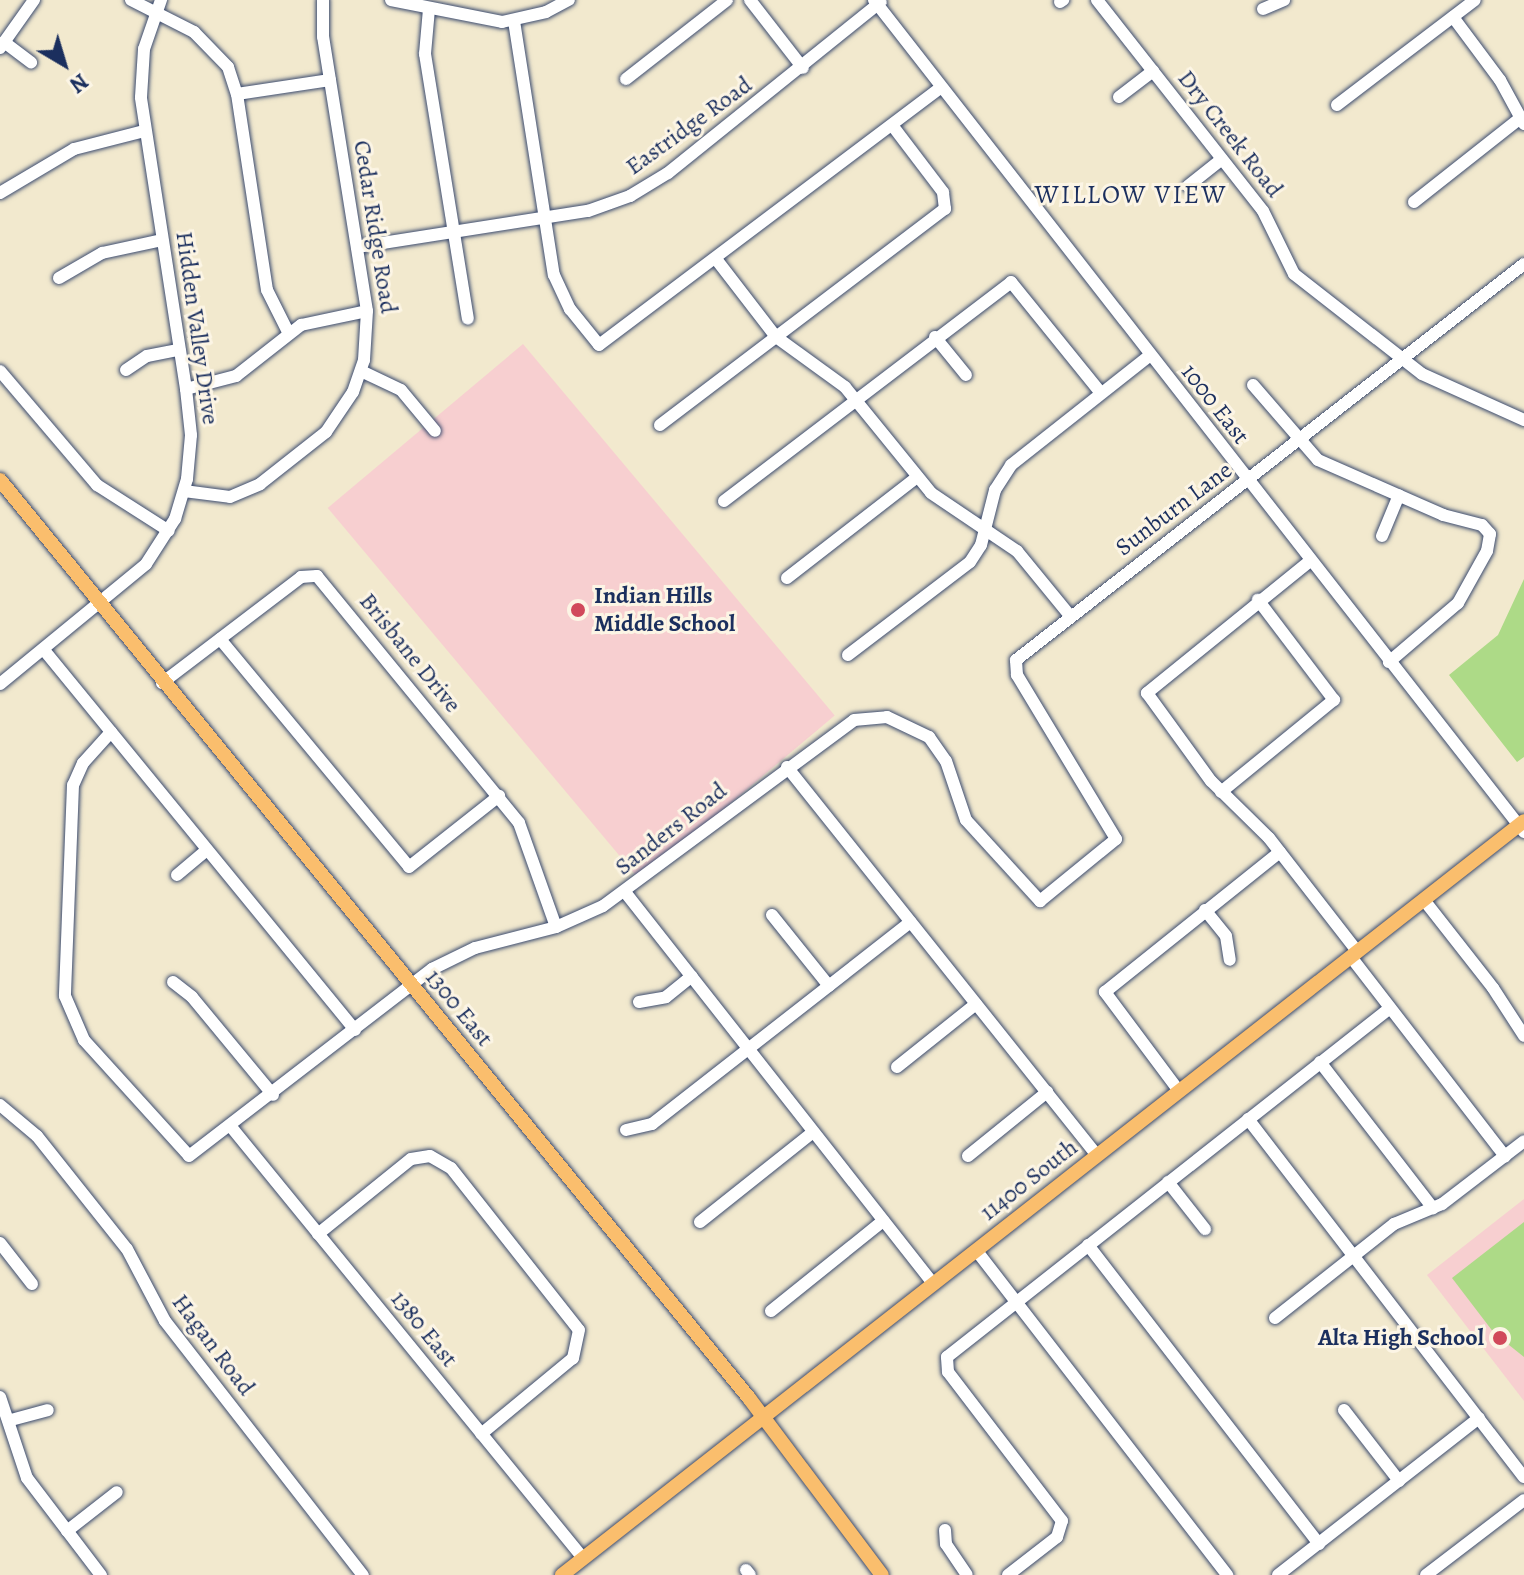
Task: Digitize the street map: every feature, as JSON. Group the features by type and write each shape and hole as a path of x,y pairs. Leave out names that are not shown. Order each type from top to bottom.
{"main road":[{"name":"1300 East","path":"0,480 99,606 412,984 762,1417 879,1573"},
{"name":"11400 South","path":"562,1575 1354,954 1522,826"}],"street":[{"path":"31,62 2,45 34,0"},
{"path":"131,0 158,6 208,42 228,67 237,94 267,290 288,332"},
{"name":"Cedar Ridge Road","path":"184,491 216,498 251,490 326,432 361,371 367,311 330,80 323,0"},
{"path":"391,0 475,20 514,21 569,0"},
{"path":"626,79 727,0"},
{"path":"750,0 803,68"},
{"name":"Dry Creek Road","path":"1097,0 1268,219 1281,257 1294,274 1403,359 1450,389 1521,419"},
{"path":"1263,9 1284,0"},
{"path":"1337,105 1475,0"},
{"name":"Eastridge Road","path":"357,247 599,208 650,185 803,68 878,2"},
{"name":"1000 East","path":"878,2 1149,356 1522,826"},
{"name":"Hidden Valley Drive","path":"0,684 99,606 146,564 169,531 184,491 191,450 186,389 144,131 141,72 158,6"},
{"path":"429,9 425,54 468,319"},
{"path":"1414,202 1522,122 1500,80 1453,17"},
{"path":"514,21 558,287 599,345 941,87"},
{"path":"1119,97 1153,71"},
{"path":"237,94 330,80"},
{"path":"660,425 948,204 892,125"},
{"path":"0,193 74,149 144,131"},
{"path":"1188,186 1222,159"},
{"path":"59,278 102,253 162,240"},
{"path":"716,259 776,337 833,376 944,505 1017,551 1071,617"},
{"name":"Sunburn Lane","path":"1116,839 1014,671 1020,657 1524,264"},
{"path":"724,501 1011,282 1101,393"},
{"path":"186,389 236,376 288,332 317,319 367,311"},
{"path":"935,337 966,375"},
{"path":"126,370 147,356 179,350"},
{"path":"848,655 970,562 986,530 995,490 1011,465 1149,356"},
{"path":"0,371 97,485 169,531"},
{"path":"361,371 401,390 435,431"},
{"path":"1253,385 1298,441 1318,460 1399,495 1482,525 1490,543 1458,603 1389,662"},
{"path":"1521,419 1524,405"},
{"path":"787,578 917,477"},
{"path":"1382,536 1399,495"},
{"path":"1310,561 1258,600 1147,693 1221,792 1280,852 1390,1008 1505,1156"},
{"name":"Brisbane Drive","path":"162,683 301,577 317,576 499,796 528,839 556,927"},
{"path":"1221,792 1334,700 1258,600"},
{"path":"220,639 409,867 499,796"},
{"path":"44,650 355,1030"},
{"name":"Sanders Road","path":"111,732 91,751 73,785 65,996 84,1040 189,1156 232,1128 412,984 475,948 556,927 625,892 787,767 854,720 887,717 917,728 946,761 966,820 1040,901 1116,839"},
{"path":"787,767 1097,1155"},
{"path":"177,875 207,850"},
{"path":"1179,1091 1105,992 1280,852"},
{"path":"625,892 933,1283"},
{"path":"1424,900 1493,988 1524,1036"},
{"path":"1205,910 1226,936 1230,960"},
{"path":"772,915 829,986"},
{"path":"626,1130 652,1124 911,922"},
{"path":"639,1002 666,997 692,976"},
{"path":"173,982 192,997 273,1095"},
{"path":"897,1067 976,1004"},
{"path":"1008,1575 1057,1537 1062,1521 945,1365 951,1351 1390,1008"},
{"path":"1320,1062 1433,1208"},
{"path":"968,1156 1047,1092"},
{"name":"Hagan Road","path":"0,1105 37,1136 127,1249 165,1321 363,1575"},
{"path":"1248,1119 1524,1477"},
{"name":"1380 East","path":"232,1128 583,1558"},
{"path":"700,1222 813,1132"},
{"path":"1275,1318 1394,1224 1433,1208 1524,1141"},
{"path":"318,1234 402,1165 422,1156 438,1158 451,1168 571,1315 579,1330 578,1347 568,1363 481,1434"},
{"path":"1168,1182 1205,1229"},
{"path":"771,1311 883,1221"},
{"path":"0,1243 32,1284"},
{"path":"1088,1245 1319,1544"},
{"path":"976,1250 1227,1575"},
{"path":"0,1397 11,1420 27,1478 101,1575"},
{"path":"11,1420 48,1410"},
{"path":"1344,1410 1399,1481"},
{"path":"1278,1575 1479,1418"},
{"path":"67,1531 117,1492"},
{"path":"1426,1575 1444,1570 1524,1500"},
{"path":"945,1530 946,1544 967,1575"}],"shaded area":[{"name":"Indian Hills Middle School","path":"523,344 835,716 639,879 328,508"},
{"name":"Alta High School","path":"1524,1199 1524,1401 1427,1275"}],"green space":[{"path":"1524,579 1524,757 1517,762 1449,675 1498,635"},
{"path":"1524,1222 1524,1357 1494,1333 1452,1278"}],"place":[{"name":"Indian Hills Middle School","path":"578,610"},
{"name":"Alta High School","path":"1500,1338"}],"district":[{"name":"WILLOW VIEW","path":"1131,195"}]}
